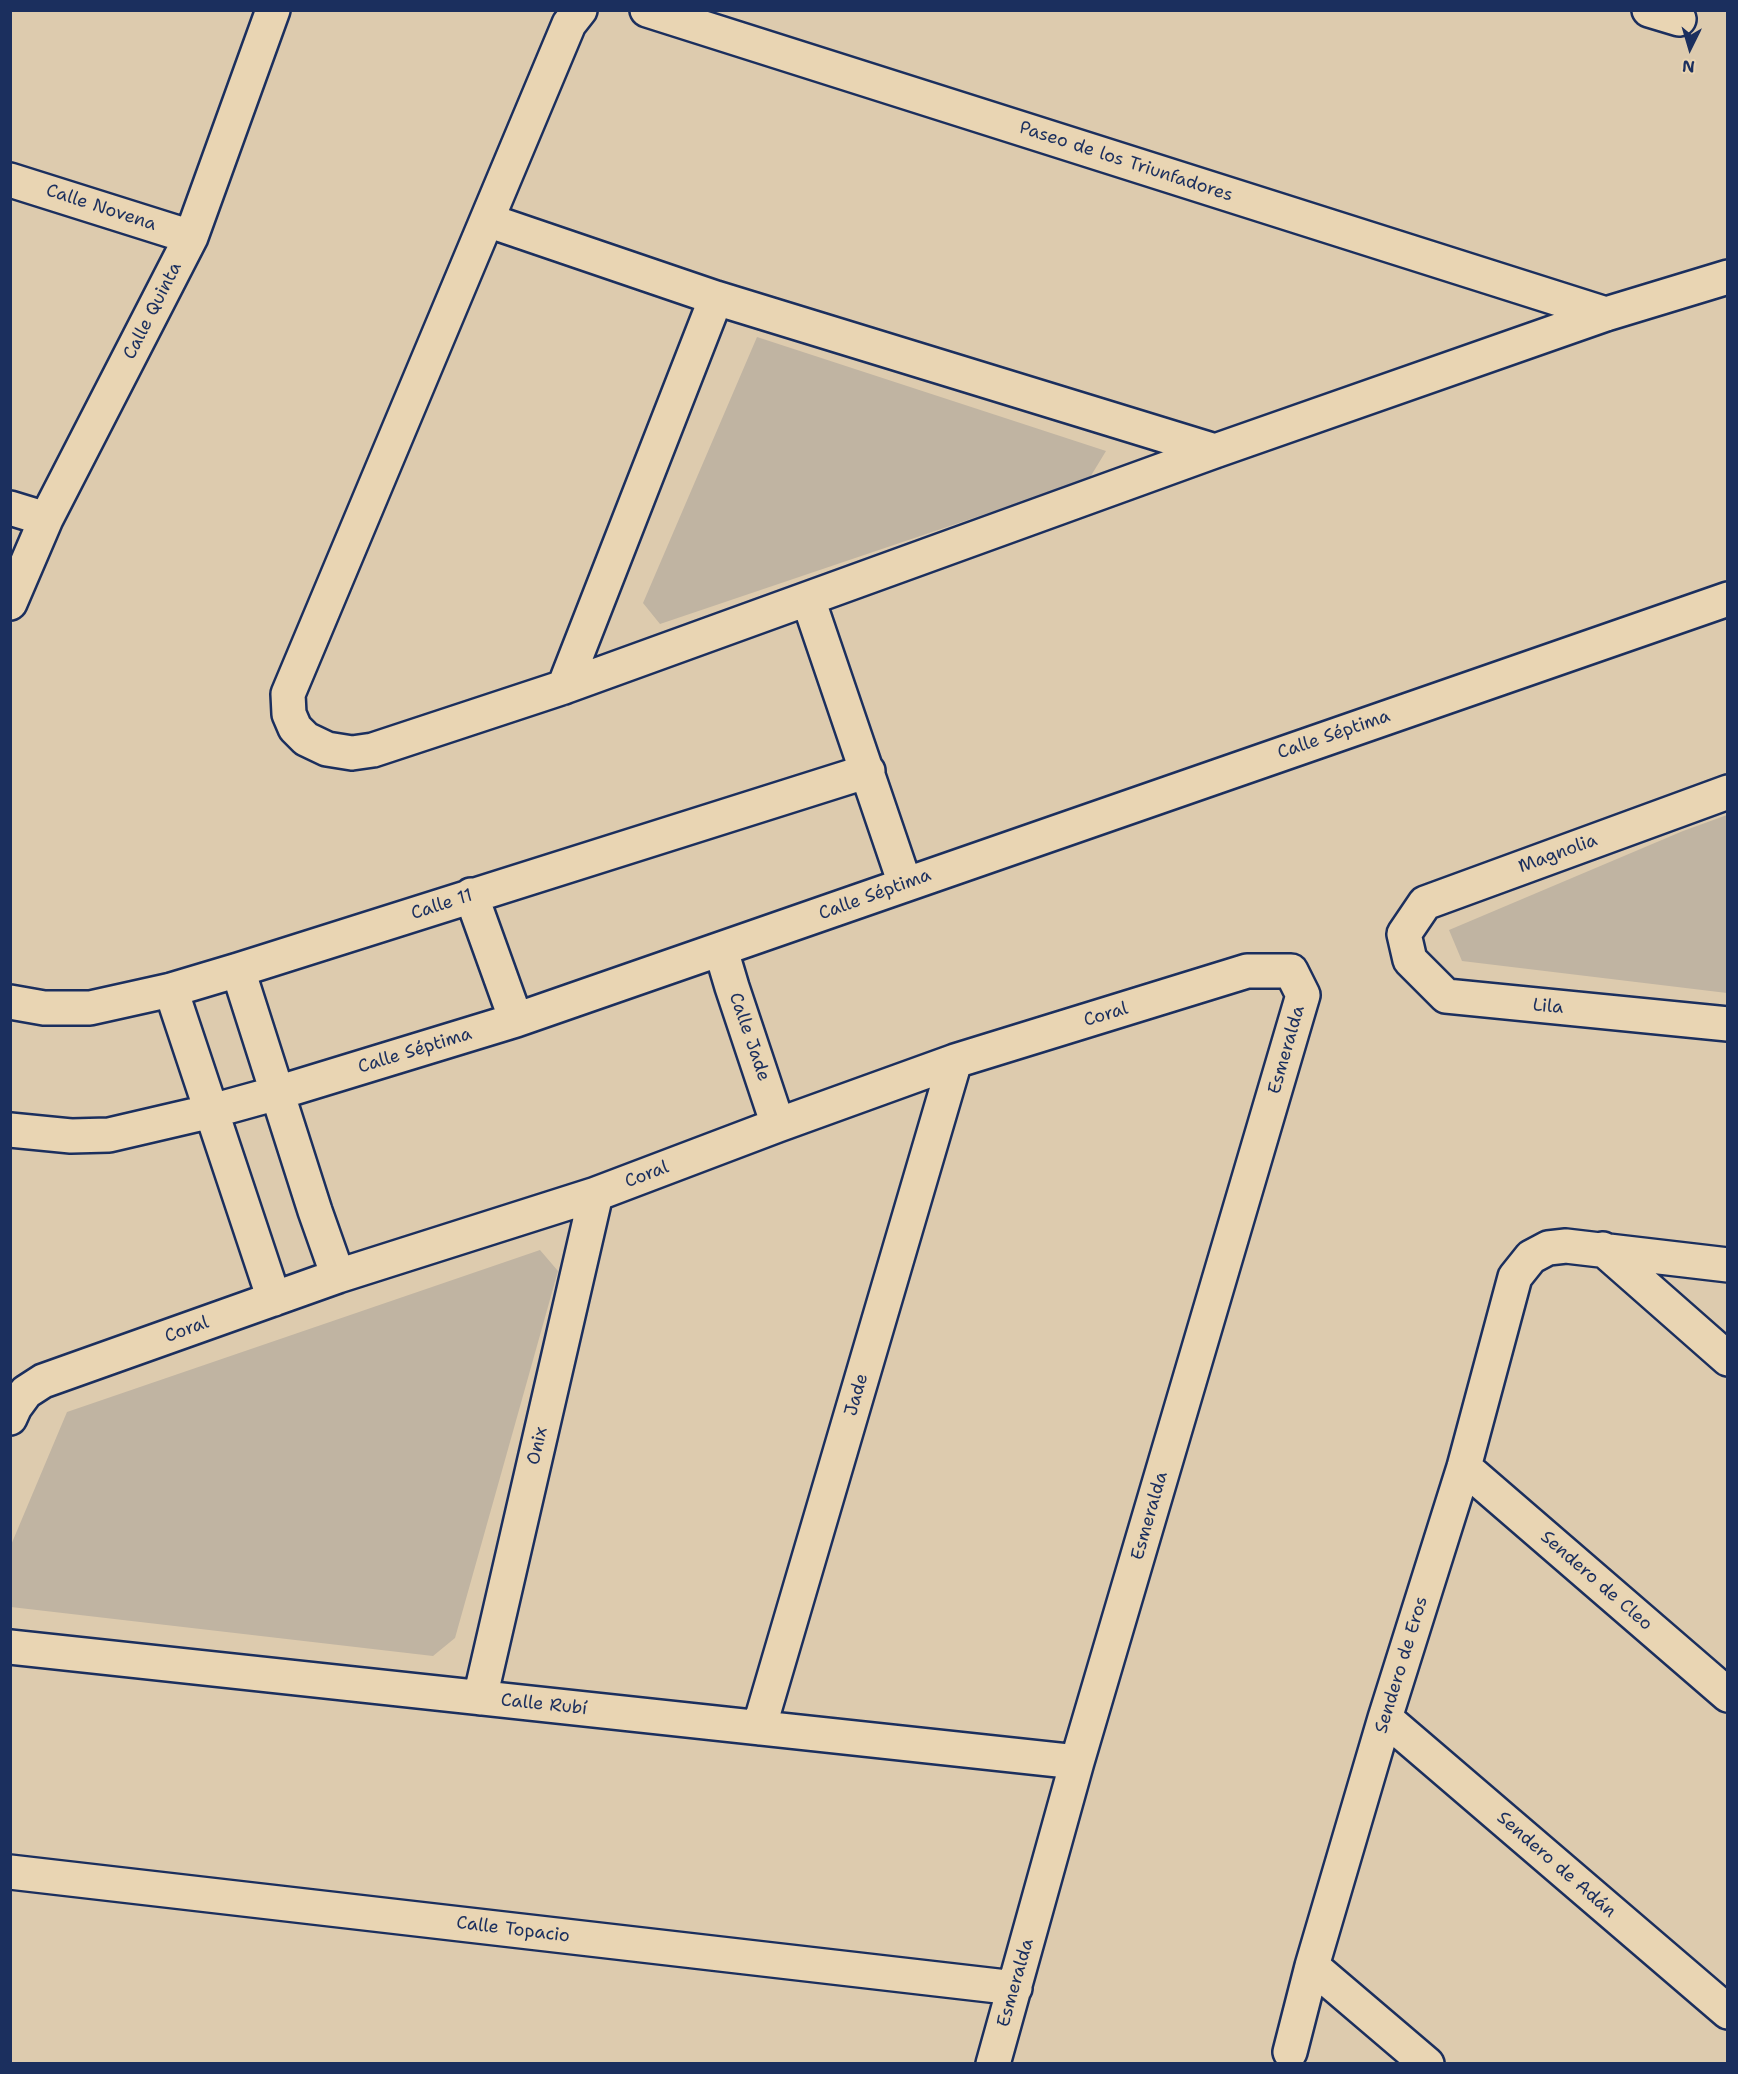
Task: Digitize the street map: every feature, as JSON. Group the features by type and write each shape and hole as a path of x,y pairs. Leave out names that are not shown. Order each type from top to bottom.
{"street":[{"name":"Calle Quinta","path":"10,603 46,519 191,237 273,10"},
{"name":"Paseo de los Triunfadores","path":"646,10 1606,314"},
{"path":"574,17 288,694 289,714 295,728 306,739 327,749 352,753 373,750 564,687 1215,451 1606,314 1728,277"},
{"name":"Calle Novena","path":"10,180 191,237"},
{"path":"487,220 716,298 1215,451"},
{"path":"564,687 716,298"},
{"path":"10,508 46,519"},
{"path":"808,599 905,884"},
{"name":"Calle Séptima","path":"10,1130 70,1136 109,1135 277,1093 516,1020 1728,599"},
{"name":"Calle 11","path":"10,1002 44,1008 90,1008 171,990 868,771"},
{"name":"Magnolia","path":"1404,934 1425,903 1728,792"},
{"path":"471,895 516,1020"},
{"name":"Lila","path":"1404,934 1410,960 1446,996 1728,1024"},
{"name":"Calle Jade","path":"721,950 778,1125"},
{"path":"238,970 338,1276"},
{"name":"Coral","path":"13,1413 26,1392 43,1381 338,1276 596,1194 955,1061 1247,971 1291,971"},
{"name":"Esmeralda","path":"993,2064 1077,1762 1303,995 1291,971"},
{"path":"171,990 274,1299"},
{"name":"Jade","path":"759,1728 955,1061"},
{"name":"Onix","path":"480,1698 596,1194"},
{"name":"Sendero de Eros","path":"1290,2052 1312,1966 1385,1718 1464,1467 1515,1277 1531,1257 1548,1248 1566,1246 1603,1249"},
{"path":"1603,1249 1728,1265"},
{"path":"1603,1249 1728,1359"},
{"name":"Sendero de Cleo","path":"1464,1467 1728,1695"},
{"name":"Calle Rubí","path":"10,1647 1077,1762"},
{"name":"Sendero de Adán","path":"1385,1718 1728,2012"},
{"name":"Calle Topacio","path":"10,1872 1014,1988"},
{"path":"1312,1966 1427,2064"}],"shaded area":[{"path":"757,337 1106,451 1089,479 660,624 643,603"},
{"path":"1727,815 1727,993 1462,961 1449,930 1683,831"},
{"path":"540,1250 558,1271 455,1638 433,1656 11,1607 11,1545 67,1412"}]}
